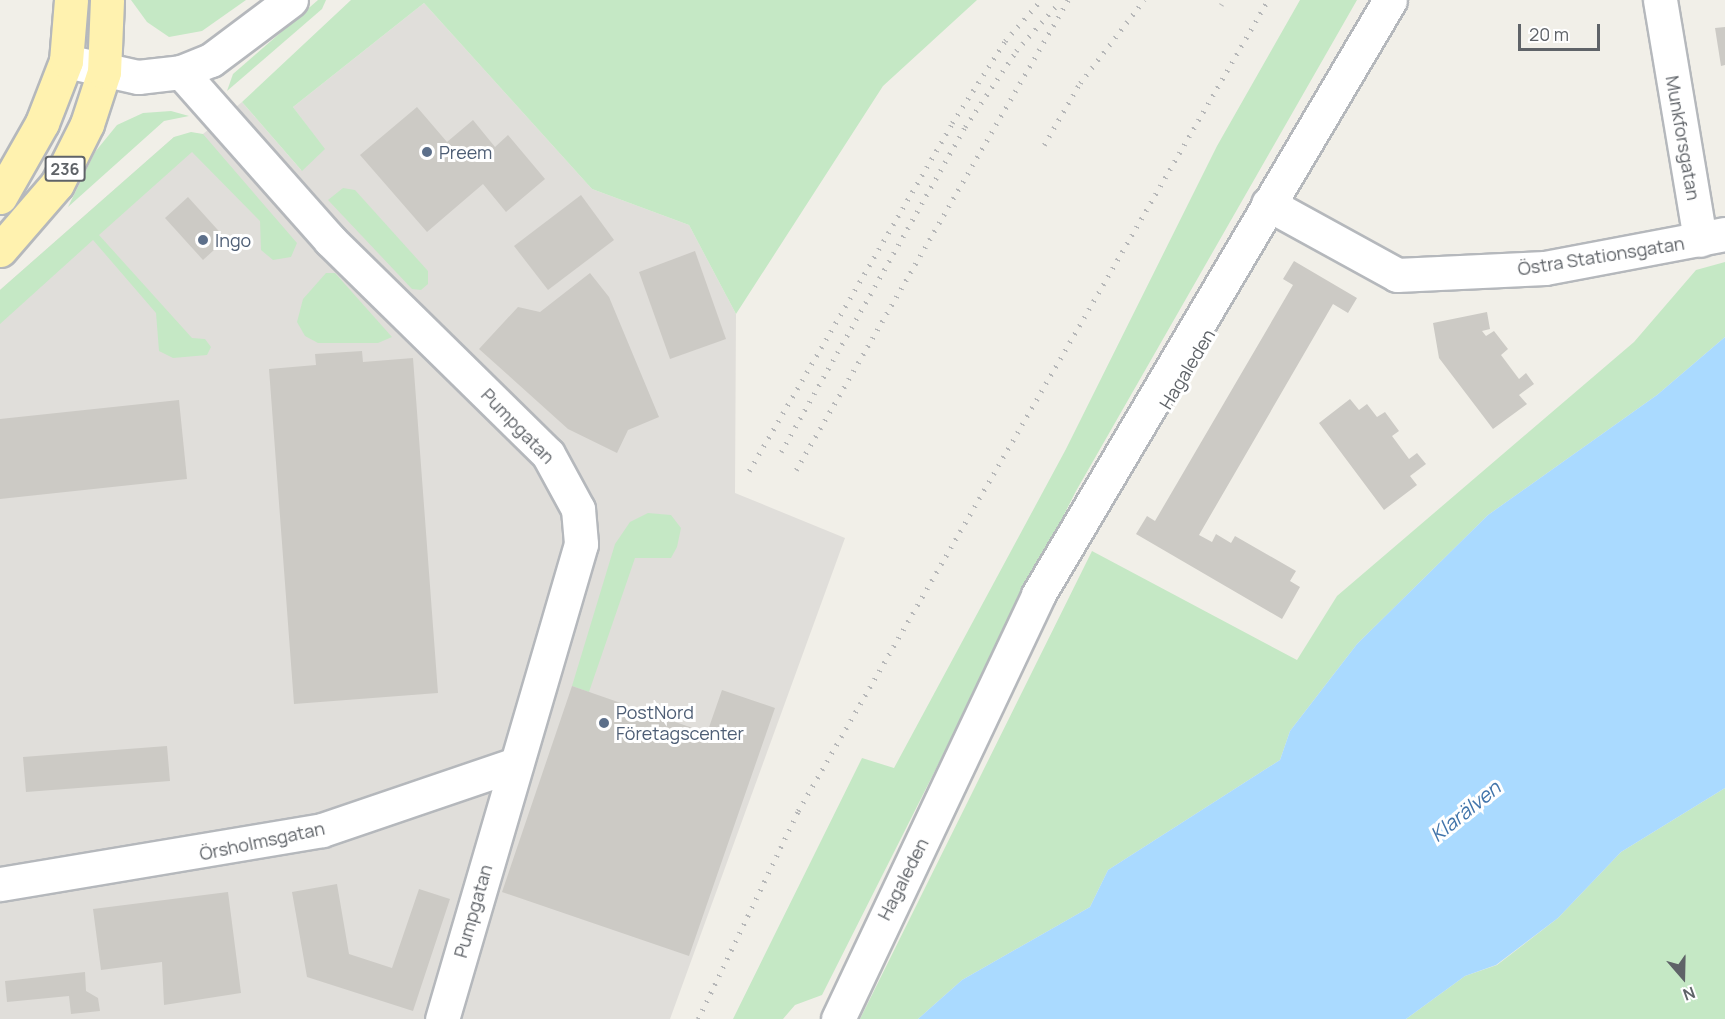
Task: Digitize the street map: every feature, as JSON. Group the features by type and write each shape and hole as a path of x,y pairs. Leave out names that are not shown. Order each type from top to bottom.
{"main road":[{"name":"236","path":"0,197 42,123 66,61 71,0"},
{"name":"236","path":"0,250 57,184 104,72 107,0"}],"street":[{"path":"66,61 104,72 138,77 181,72 211,60 291,0"},
{"name":"Hagaleden","path":"838,1019 865,955 971,741 1390,0"},
{"name":"Hagaleden","path":"1274,208 1408,0"},
{"name":"Munkforsgatan","path":"1660,0 1712,237"},
{"name":"Pumpgatan","path":"181,72 330,240 548,454 566,480 578,509 581,544 442,1019"},
{"name":"Östra Stationsgatan","path":"1274,208 1397,275 1545,268 1712,237"},
{"name":"Örsholmsgatan","path":"0,884 322,830 516,764"}],"shaded area":[{"path":"424,3 592,189 689,225 736,314 735,493 845,538 670,1019 0,1019 0,290 174,137 203,134 242,102 301,170 324,149 293,107"}],"green space":[{"path":"131,0 246,0 202,31 169,37 147,22"},
{"path":"318,0 326,0 322,9 227,91 233,74"},
{"path":"351,0 977,0 883,86 736,314 689,225 592,189 424,3 293,107 325,149 302,171 242,102"},
{"path":"1300,0 1357,0 1076,491 822,995 795,1005 783,1019 733,1019 862,758 894,768 1066,449 1217,146"},
{"path":"171,111 189,116 164,121 68,207 95,152 117,125 143,113"},
{"path":"191,132 203,134 297,243 291,257 273,260 261,250 260,221 192,152 99,235 192,338 205,339 211,347 207,355 173,358 159,351 156,313 93,240 0,324 0,290 174,137"},
{"path":"343,188 355,190 428,271 428,284 421,290 412,289 328,200"},
{"path":"1725,262 1725,337 1657,395 1488,515 1357,644 1290,731 1280,760 1108,870 1090,907 962,980 918,1019 860,1019 1092,551 1297,660 1337,596 1634,342 1696,270"},
{"path":"326,273 335,273 392,337 378,343 318,343 305,336 297,322 303,299"},
{"path":"648,513 671,515 681,528 677,547 671,558 635,558 589,692 572,686 615,544 630,522"},
{"path":"1725,788 1725,1019 1406,1019 1465,976 1497,965 1558,918 1621,852"}],"water":[{"name":"Klarälven","path":"1725,337 1725,788 1621,852 1558,918 1496,965 1465,976 1406,1019 918,1019 962,980 1090,907 1108,870 1280,760 1290,731 1357,644 1488,515 1657,395"}],"building":[{"path":"1725,27 1725,65 1721,66 1715,28"},
{"path":"417,107 447,142 473,120 495,147 508,135 545,179 506,212 483,184 427,232 360,155"},
{"path":"581,195 614,240 548,290 514,246"},
{"path":"188,197 226,239 203,260 165,218"},
{"path":"695,251 726,339 670,359 639,272"},
{"path":"1294,261 1357,298 1348,313 1333,304 1199,535 1212,542 1216,534 1231,543 1235,536 1296,571 1290,581 1300,587 1282,619 1136,534 1147,516 1155,521 1293,285 1283,279"},
{"path":"590,273 609,297 659,417 628,430 617,453 568,429 479,349 518,307 540,312"},
{"path":"1487,312 1490,329 1482,331 1486,336 1494,331 1508,349 1501,355 1519,379 1526,373 1534,384 1519,395 1527,404 1493,429 1439,358 1433,323"},
{"path":"362,351 363,362 413,358 438,693 294,704 269,369 316,365 315,354"},
{"path":"1350,399 1359,410 1367,404 1377,417 1385,412 1399,431 1392,436 1409,459 1417,453 1426,464 1410,476 1417,485 1384,510 1319,423"},
{"path":"179,400 187,479 0,499 0,419"},
{"path":"572,686 707,733 722,690 775,708 689,956 502,892"},
{"path":"167,746 170,781 26,792 23,757"},
{"path":"337,884 349,954 392,968 419,889 450,899 413,1011 307,977 292,892"},
{"path":"228,892 241,993 164,1005 162,962 101,970 93,909"},
{"path":"85,972 86,991 98,998 100,1011 71,1014 69,996 7,1002 5,981"}],"railway":[{"path":"749,471 952,123 1005,41 1041,0"},
{"path":"796,470 1068,0"},
{"path":"1044,145 1080,83 1144,0"},
{"path":"1221,5 1224,0"},
{"path":"698,1019 798,811 1268,0"},
{"path":"781,452 965,127 1016,51 1057,5"}],"place":[{"name":"Preem","path":"427,152"},
{"name":"Ingo","path":"203,240"},
{"name":"PostNord Företagscenter","path":"604,723"}]}
